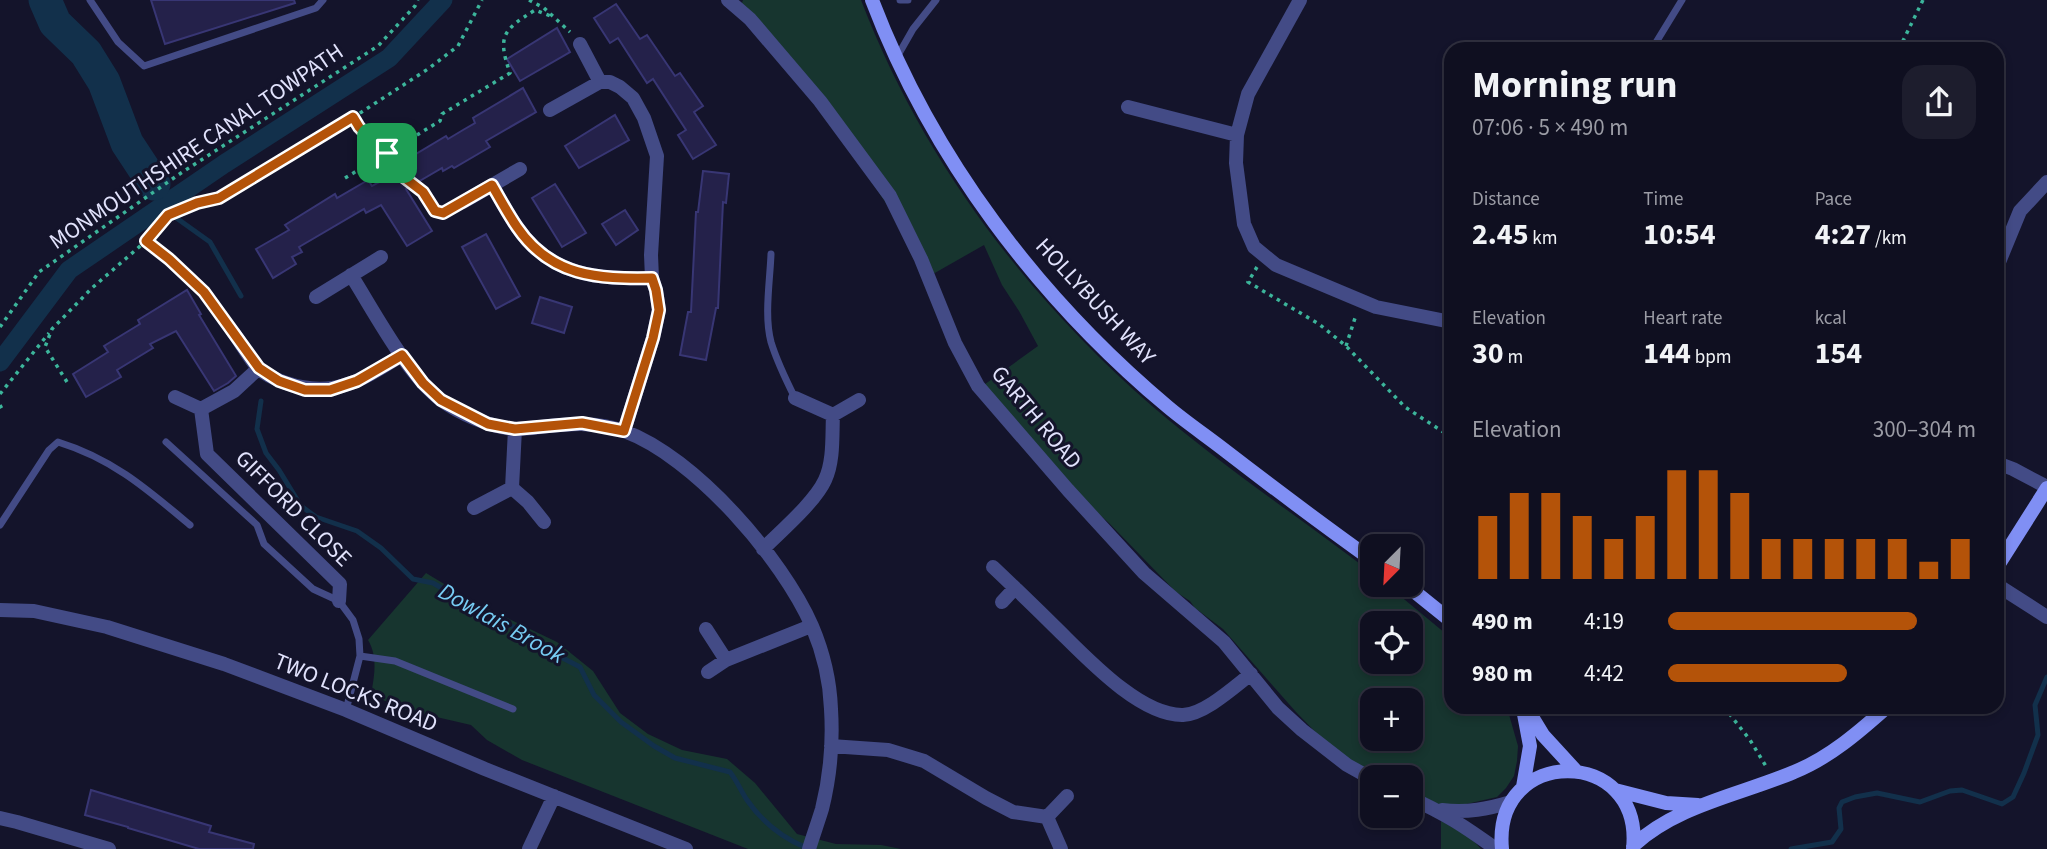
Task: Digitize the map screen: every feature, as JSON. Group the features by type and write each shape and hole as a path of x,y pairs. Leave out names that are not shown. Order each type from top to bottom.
{"street":[{"name":"GARTH ROAD","path":"727,0 750,19 820,102 890,196 921,259 955,343 978,386 1144,573 1224,642 1278,708 1302,730 1360,772"},
{"name":"HOLLYBUSH WAY","path":"872,0 930,124 985,210 1046,287 1100,344 1168,408 1360,551"},
{"path":"1300,0 1248,94 1237,135 1236,163 1244,224 1254,247 1276,265 1360,301 1376,307 1444,321"},
{"path":"580,44 600,82"},
{"path":"550,110 600,82 610,82 633,99 644,118 657,156 651,255 652,278 659,310 624,431"},
{"path":"1128,107 1237,135"},
{"path":"463,202 520,169"},
{"path":"2004,250 2020,211 2047,182"},
{"path":"492,185 518,229 538,251 558,264 584,275 617,279 652,278"},
{"path":"316,297 381,257"},
{"path":"351,275 402,355 423,383 441,400 488,424 515,429 582,423 624,431 657,447 717,496 780,570 811,626 826,668 831,707 831,746 822,809 809,849"},
{"path":"233,332 259,368 279,381 305,390 330,390 357,381 402,355"},
{"path":"175,397 201,409 234,391 259,368"},
{"path":"795,398 833,415"},
{"path":"833,415 859,400"},
{"name":"GIFFORD CLOSE","path":"201,409 207,454 340,584 340,601"},
{"path":"763,549 816,495 826,480 830,463 833,415"},
{"path":"512,488 515,429"},
{"path":"2004,466 2047,488 2004,556"},
{"path":"474,508 512,488"},
{"path":"512,488 544,522"},
{"path":"993,567 1104,674 1144,703 1167,713 1184,715 1200,710 1251,674"},
{"path":"1002,602 1015,588"},
{"path":"2004,589 2047,617"},
{"path":"1421,597 1444,615"},
{"name":"TWO LOCKS ROAD","path":"0,610 34,611 107,627 224,664 346,710 686,849"},
{"path":"708,672 726,660 811,626"},
{"path":"706,629 726,660"},
{"path":"1523,787 1530,746 1525,714"},
{"path":"1529,714 1576,771"},
{"path":"1633,847 1644,835 1664,823 1706,804 1797,771 1849,740 1879,714"},
{"path":"831,746 888,750 924,761 1013,812 1047,817"},
{"path":"1502,849 1503,823 1511,802 1523,787 1546,773 1560,770 1576,771 1600,779 1614,789 1628,809 1632,822 1633,847"},
{"path":"1614,789 1666,803 1706,804"},
{"path":"529,849 554,796"},
{"path":"1047,817 1067,796"},
{"path":"1437,809 1458,812 1482,810 1511,802"},
{"path":"1423,803 1471,829 1496,849"},
{"path":"1047,817 1061,849"},
{"path":"0,818 109,849"}],"lane":[{"path":"89,0 118,42 144,66 316,8 323,0"},
{"path":"900,0 908,0"},
{"path":"897,57 913,29 936,0"},
{"path":"1656,42 1682,0"},
{"path":"423,192 435,211 443,213 463,202"},
{"path":"771,254 768,307 770,340 783,376 795,398"},
{"path":"0,525 49,450 58,442 112,464 136,480 190,525"},
{"path":"166,442 257,526 264,544 313,589 340,601 353,620 359,639 360,656 346,710"},
{"path":"360,656 395,661 513,709"}],"path":[{"name":"MONMOUTHSHIRE CANAL TOWPATH","path":"0,327 39,272 181,173 378,46 418,0"},
{"path":"0,394 52,329 92,288 146,241 168,215 197,203 219,198 428,69 458,46 482,0"},
{"path":"529,0 544,8 580,44"},
{"path":"1902,42 1923,0"},
{"path":"345,178 440,121 442,114 510,73 503,51 505,36 513,24 535,10 553,17"},
{"path":"353,117 359,127 387,153 401,175 423,192"},
{"path":"146,241 204,292 233,332"},
{"path":"1264,256 1248,282 1319,324 1346,346 1405,407 1444,432"},
{"path":"1346,346 1360,301"},
{"path":"52,329 45,347 67,382"},
{"path":"1730,714 1770,772"}],"green space":[{"path":"743,0 861,0 914,115 946,169 981,221 1061,318 1152,406 1360,564 1360,597 1401,597 1418,611 1360,611 1360,674 1423,674 1423,615 1444,632 1444,714 1509,714 1518,746 1517,761 1514,776 1497,797 1462,805 1437,804 1423,800 1423,765 1360,766 1327,744 1223,629 1176,592 1084,501 981,387 1038,346 1002,285 984,245 933,274 830,119 737,16"},
{"path":"426,573 474,602 557,642 593,671 620,713 648,734 682,750 727,759 755,783 797,834 836,844 881,845 901,849 748,849 522,760 487,740 471,725 402,709 381,699 372,689 374,658 368,640"},
{"path":"1441,821 1470,837 1481,849 1441,849"}],"building":[{"path":"151,0 294,0 295,3 165,44"},
{"path":"616,4 640,39 647,35 675,76 680,73 703,106 694,112 716,145 693,159 678,135 686,130 653,79 647,83 618,38 610,43 594,18"},
{"path":"557,28 570,52 520,81 507,59"},
{"path":"523,88 536,112 486,141 490,147 454,168 452,166 443,171 442,168 406,189 432,231 407,246 381,205 366,213 364,209 299,247 302,252 292,257 296,264 273,278 256,249 289,230 285,225 335,194 337,198 368,180 372,186 404,169 401,163 446,136 448,139 475,123 473,118"},
{"path":"615,115 629,140 579,168 565,146"},
{"path":"703,171 729,174 726,203 723,202 718,308 706,360 680,355 688,312 691,312 696,212"},
{"path":"555,184 586,233 562,247 532,198"},
{"path":"625,210 638,230 616,245 602,224"},
{"path":"486,234 520,296 496,309 462,247"},
{"path":"187,290 236,376 214,391 176,331 150,344 153,348 117,370 121,377 86,397 73,374 108,352 104,346 140,324 138,320"},
{"path":"540,297 572,307 564,333 532,323"},
{"path":"91,790 211,826 209,832 254,844 253,849 199,849 85,815"}],"waterway":[{"name":"Dowlais Brook","path":"45,0 55,23 86,53 104,82 127,143 154,184"},
{"path":"0,362 69,270 224,164 389,58 443,0"},
{"name":"Dowlais Brook","path":"175,217 210,242 241,296"},
{"name":"Dowlais Brook","path":"261,401 257,429 266,453 301,506 316,517 357,531 381,548 413,579 433,583 524,632 553,653 580,667 594,695 621,722 675,758 730,772 747,800 766,823 789,840 807,848"},
{"path":"1791,849 1832,842 1841,829 1839,808 1842,802 1855,797 1877,793 1920,802 1950,791 1962,790 2002,804 2013,797 2038,735 2035,705 2047,677"}],"route":[{"path":"353,117 359,127 387,153 401,175 423,192 435,211 443,213 492,185 518,229 538,251 558,264 584,275 617,279 652,278 659,310 624,431 582,423 515,429 488,424 441,400 423,383 402,355 357,381 330,390 305,390 279,381 259,368 204,292 146,241 168,215 197,203 219,198 353,117"}]}
